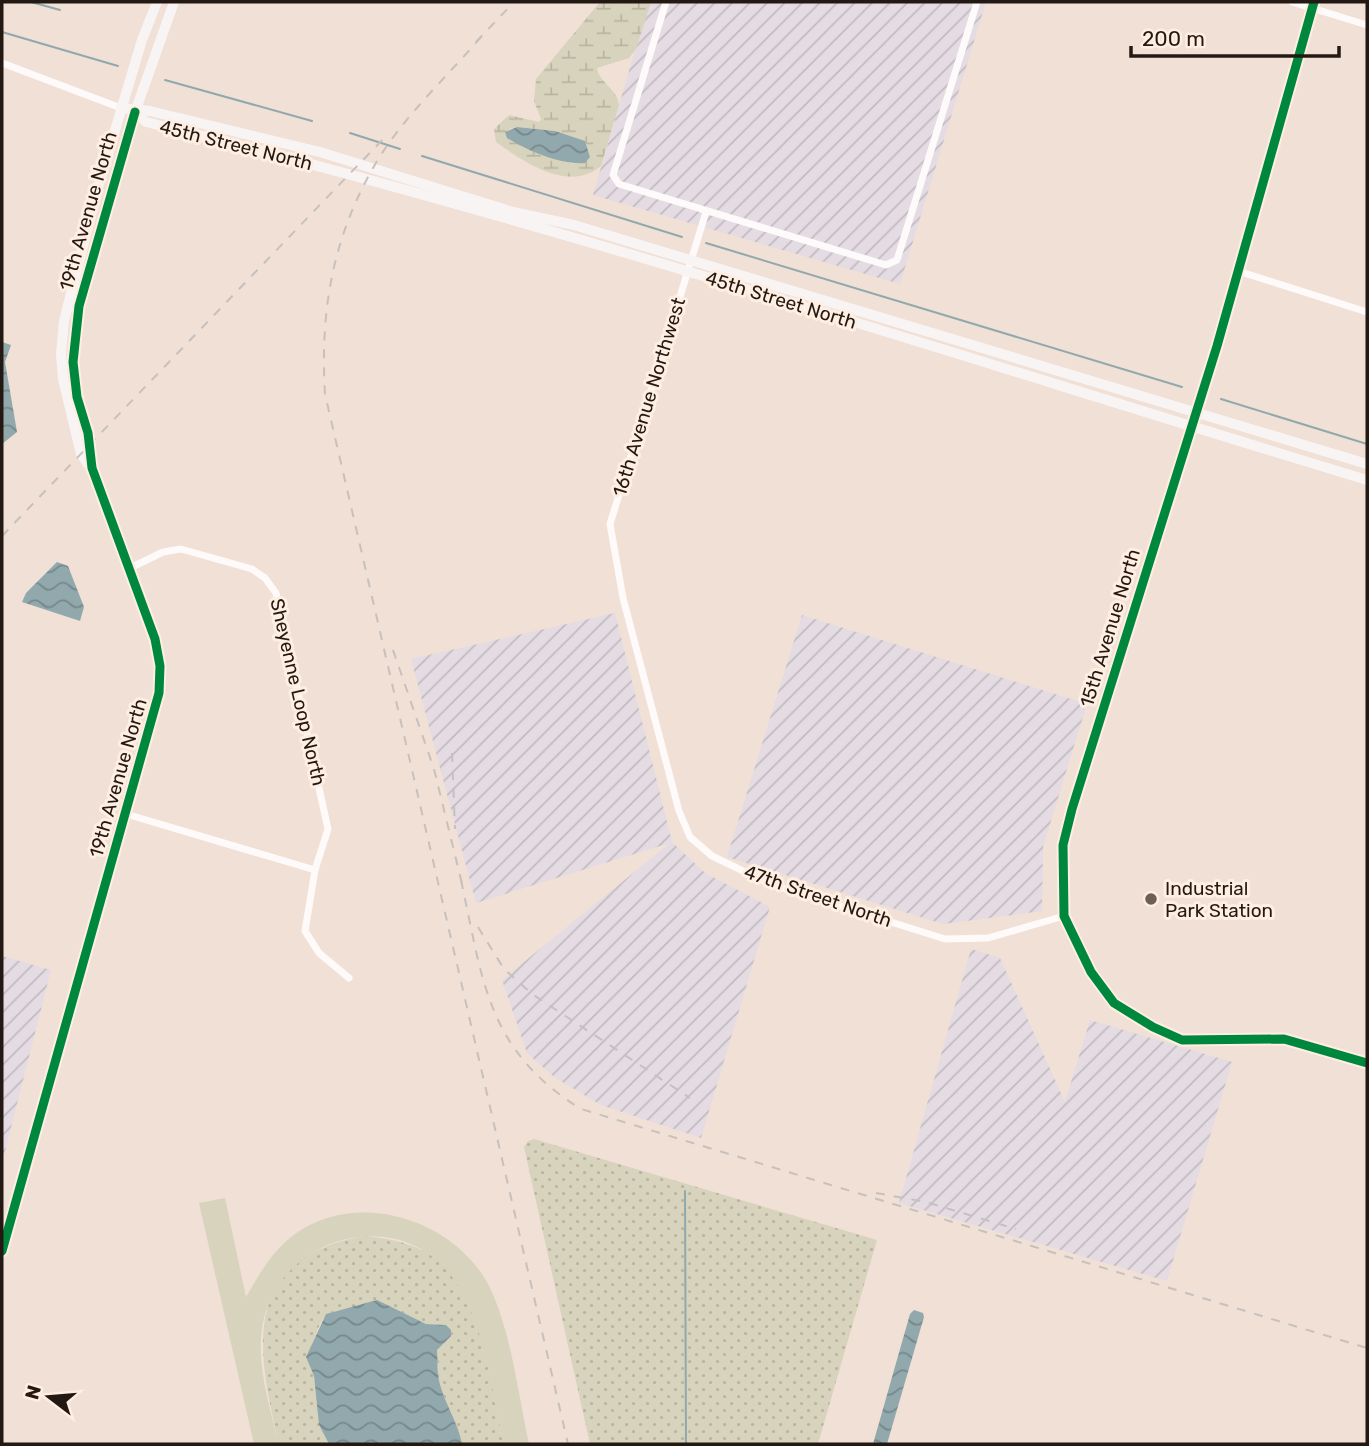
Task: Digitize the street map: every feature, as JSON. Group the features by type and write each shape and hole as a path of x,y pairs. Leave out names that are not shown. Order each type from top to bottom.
{"main road":[{"name":"19th Avenue North","path":"92,468 81,454 68,404 61,347 68,302 121,108 142,40 158,2"},
{"name":"19th Avenue North","path":"2,1251 157,704 160,680 155,639 92,468 88,433 75,385 76,319 135,112 174,2"},
{"path":"121,108 135,112"},
{"name":"45th Street North","path":"135,112 149,111 320,152 513,212 574,225 1367,464"},
{"name":"45th Street North","path":"135,112 146,122 309,162 688,271 1367,480"}],"street":[{"path":"666,2 613,174 619,184 886,265 897,260 977,2"},
{"path":"1292,2 1313,5 1367,25"},
{"name":"15th Avenue North","path":"1313,5 1196,413 1069,821 1063,845 1064,916 1091,972 1114,1003 1153,1027 1182,1040 1284,1039 1367,1063"},
{"path":"2,64 121,108"},
{"name":"16th Avenue Northwest","path":"610,524 706,212"},
{"path":"1238,271 1367,312"},
{"name":"47th Street North","path":"610,524 623,598 678,811 692,839 712,856 770,884 945,940 988,938 1064,916"},
{"name":"Sheyenne Loop North","path":"128,569 163,552 181,549 252,569 265,578 276,593 328,829 316,870 305,931 319,953 349,978"},
{"path":"126,814 316,870"}],"shaded area":[{"path":"649,2 986,2 900,284 593,195"},
{"path":"615,613 672,842 705,873 770,907 701,1138 601,1105 554,1077 527,1053 502,980 670,843 476,903 411,659"},
{"path":"802,615 1087,704 1043,847 1042,911 943,924 727,857"},
{"path":"971,949 1000,958 1065,1102 1090,1020 1232,1062 1167,1281 899,1203"},
{"path":"2,956 51,970 2,1163"}],"green space":[{"path":"600,2 651,2 636,49 629,58 597,68 601,78 618,99 619,105 601,166 588,174 561,176 533,166 496,142 494,129 509,115 539,122 541,119 534,101 536,79","holes":["518,127 555,131 574,164 522,147 509,129"]},
{"path":"534,1139 877,1240 818,1444 590,1444 524,1147 528,1141"},
{"path":"225,1198 246,1297 267,1263 295,1234 320,1221 346,1214 374,1213 402,1218 428,1228 452,1242 472,1261 488,1284 496,1302 513,1362 529,1444 504,1444 481,1339 466,1299 455,1281 433,1257 407,1242 378,1236 349,1238 321,1248 296,1265 276,1288 264,1318 261,1349 264,1381 279,1444 254,1444 199,1203"},
{"path":"364,1236 410,1245 436,1258 452,1274 475,1318 483,1344 504,1444 462,1444 438,1374 437,1350 451,1336 446,1325 424,1324 360,1308 334,1312 324,1318 306,1357 314,1376 319,1425 329,1444 279,1444 265,1375 263,1342 266,1313 277,1286 295,1264 324,1247"}],"water":[{"path":"517,127 555,131 585,141 590,157 585,163 575,163 534,152 507,138 505,132"},
{"path":"2,342 11,345 5,362 17,432 2,444"},
{"path":"57,562 68,566 84,607 80,621 22,602 26,593"},
{"path":"377,1300 426,1324 446,1325 451,1330 451,1336 437,1350 438,1374 462,1444 329,1444 319,1425 314,1376 306,1357 326,1314"},
{"path":"914,1310 923,1313 924,1317 887,1444 873,1444 910,1314"}],"waterway":[{"path":"31,2 60,10"},
{"path":"2,32 118,66"},
{"path":"165,80 312,121"},
{"path":"350,133 400,149"},
{"path":"422,156 682,237"},
{"path":"706,243 1182,387"},
{"path":"1221,399 1367,444"},
{"path":"685,1191 686,1444"}],"railway":[{"path":"476,42 514,2"},
{"path":"481,37 396,133 359,195 338,250 327,306 325,394 568,1444"},
{"path":"2,536 386,136"},
{"path":"393,650 434,769 463,888"},
{"path":"452,753 455,829"},
{"path":"461,880 484,981 507,1037 525,1062 549,1086 581,1109 1367,1348"},
{"path":"478,927 504,969 532,994 690,1098"},
{"path":"876,1193 926,1202 1016,1229"}],"cycle path":[{"path":"1314,2 1217,346 1072,809 1063,845 1064,916 1091,972 1114,1003 1153,1027 1182,1040 1284,1039 1367,1063"},
{"path":"2,1251 159,693 160,666 155,639 92,468 88,433 77,397 73,362 79,306 135,112"}],"place":[{"name":"Industrial Park Station","path":"1151,899"}]}
